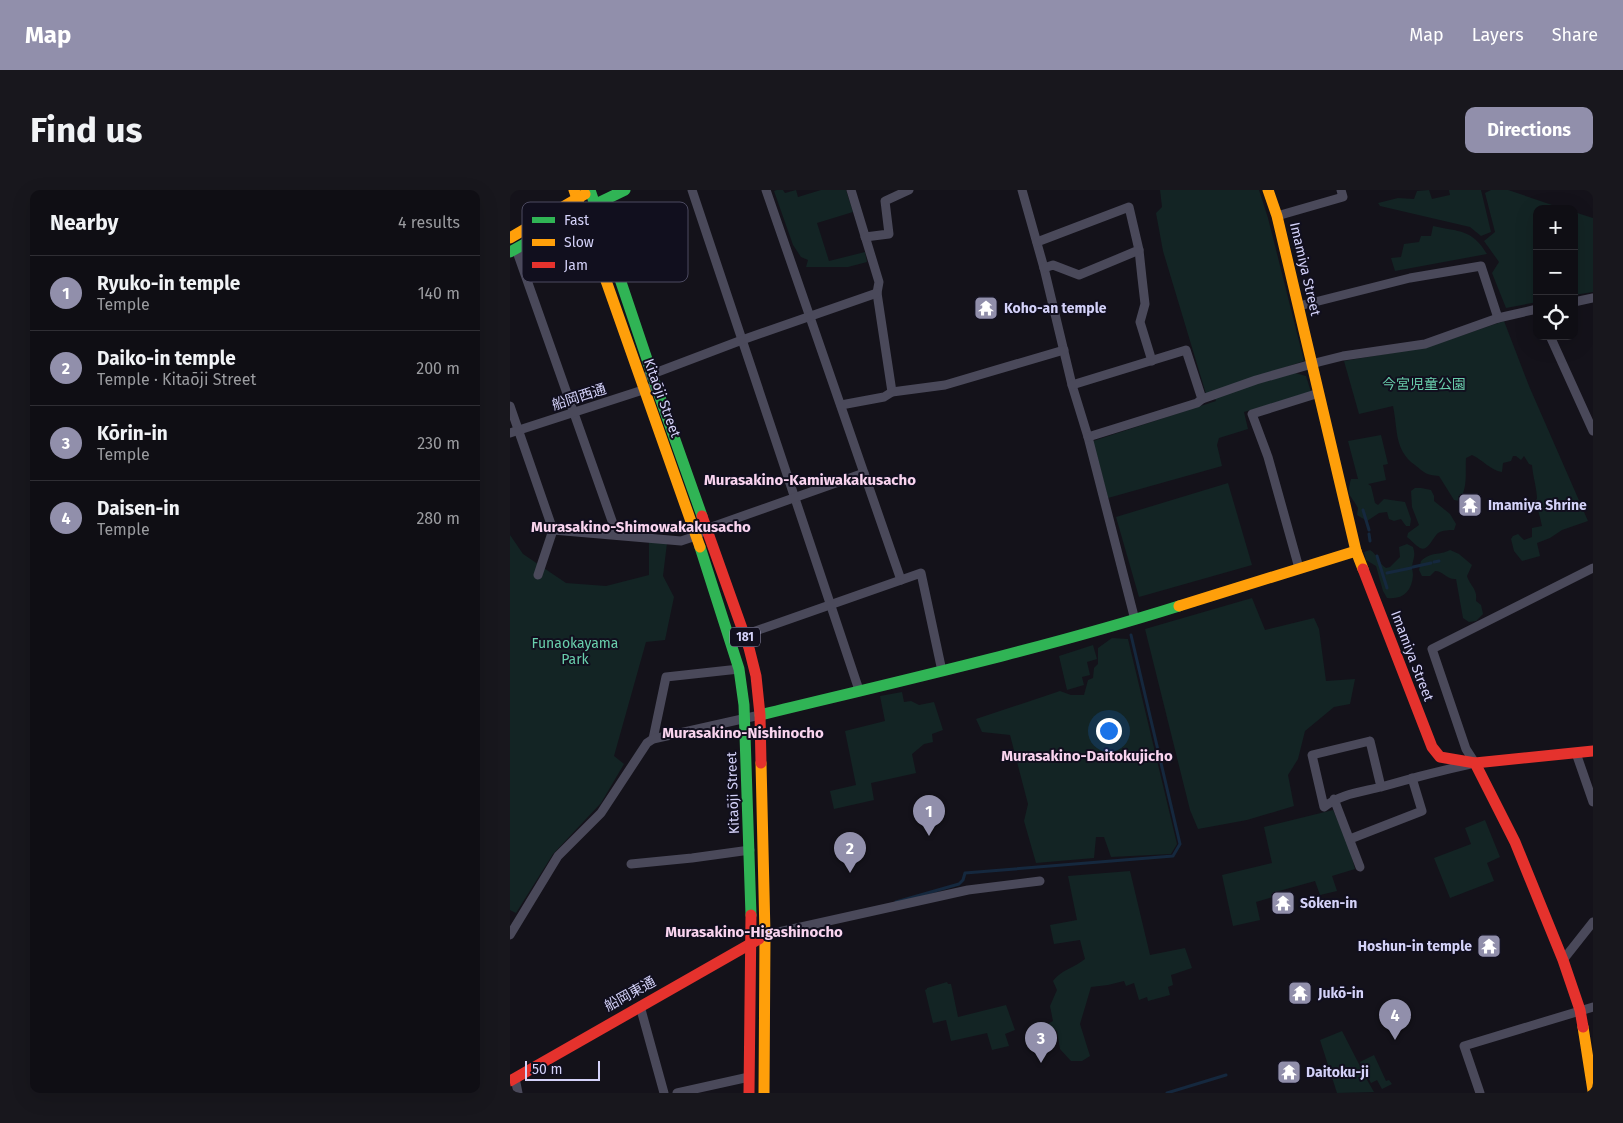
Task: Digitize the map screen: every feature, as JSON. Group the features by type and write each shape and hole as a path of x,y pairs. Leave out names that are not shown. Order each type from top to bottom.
{"main road":[{"path":"563,202 575,194 590,190"},
{"name":"Kitaōji Street","path":"590,190 595,202"},
{"path":"600,202 625,190"},
{"name":"Imamiya Street","path":"1268,190 1277,216 1299,306 1356,551 1432,747 1440,757 1475,763 1593,751"},
{"path":"510,238 522,230"},
{"name":"Kitaōji Street","path":"606,282 696,536 739,669 745,718 750,850 752,943 749,1093"},
{"name":"Kitaōji Street","path":"622,282 656,386 744,635 756,676 760,715 765,935 764,1093"},
{"path":"760,715 942,671 1134,620 1356,551"},
{"path":"1475,763 1515,842 1563,960 1580,1010 1593,1091"},
{"name":"船岡東通","path":"512,1079 765,935"}],"street":[{"path":"692,190 859,690"},
{"path":"766,190 901,580"},
{"path":"851,190 879,282 877,293 892,392"},
{"path":"865,237 889,234 885,201 909,190"},
{"path":"1022,190 1044,268 1072,385 1088,437 1134,620"},
{"path":"1277,216 1343,197 1341,190"},
{"path":"1037,242 1129,206 1139,250 1144,304 1140,322 1152,361"},
{"path":"513,250 522,274"},
{"path":"1044,268 1053,265 1079,275 1139,250"},
{"path":"1299,306 1410,278 1481,266 1498,318"},
{"path":"525,282 617,535"},
{"path":"639,379 742,340 877,293"},
{"path":"1578,301 1593,298"},
{"path":"1088,437 1197,403 1202,399 1256,380 1312,364 1343,356 1425,344 1498,318 1533,310"},
{"path":"1552,340 1593,431"},
{"path":"841,406 884,397 892,392 945,385 1064,350"},
{"path":"1072,385 1186,350 1202,399"},
{"name":"船岡西通","path":"514,432 656,386"},
{"path":"1299,568 1268,457 1252,414 1319,393"},
{"path":"510,406 514,432 553,530 538,575"},
{"path":"553,530 681,541 696,536 706,529 864,473"},
{"path":"1381,787 1370,741 1312,755 1324,807 1334,799 1381,787 1412,778 1475,763 1466,749 1432,649 1593,568"},
{"path":"744,635 921,573 942,671"},
{"path":"653,739 666,677 739,669"},
{"path":"510,935 558,856 600,813 647,743 653,739 760,715"},
{"path":"1576,752 1593,802"},
{"path":"1350,839 1422,811 1412,778"},
{"path":"1334,799 1360,867"},
{"path":"632,864 750,850"},
{"path":"765,935 968,890 1040,881"},
{"path":"1563,960 1593,922"},
{"path":"640,1006 664,1093"},
{"path":"1480,1093 1464,1046 1593,1007"},
{"path":"677,1093 749,1078"},
{"path":"512,1079 518,1093"}],"green space":[{"path":"783,190 785,193 796,190 798,197 821,190 846,190 853,212 817,223 829,261 865,252 867,262 848,267 806,267 808,260 801,257 793,245 774,191"},
{"path":"1160,190 1259,190 1268,218 1304,361 1206,394 1163,251 1156,213 1162,207"},
{"path":"1429,190 1432,199 1450,195 1449,190 1481,190 1491,232 1481,236 1470,227 1380,206 1378,203 1398,198 1414,199 1417,191"},
{"path":"1491,190 1508,190 1552,205 1533,205 1533,303 1506,308 1492,273 1499,262 1484,241 1495,232 1485,193"},
{"path":"1578,213 1593,218 1593,292 1578,294"},
{"path":"1433,226 1465,233 1476,240 1487,254 1395,271 1391,258 1401,257 1404,244 1419,242 1421,236 1431,236"},
{"name":"今宮児童公園","path":"1504,321 1529,386 1588,521 1562,530 1550,538 1537,543 1540,556 1522,561 1514,551 1511,539 1518,534 1524,540 1532,537 1532,528 1542,526 1538,510 1532,503 1537,499 1532,465 1529,464 1524,456 1521,460 1513,456 1511,461 1503,463 1502,472 1472,455 1466,458 1464,489 1460,501 1454,500 1439,476 1424,472 1403,453 1398,439 1393,406 1359,414 1344,361 1428,347"},
{"path":"1295,373 1306,376 1311,392 1244,412 1248,429 1219,438 1217,445 1222,466 1108,498 1093,441 1216,401 1214,396"},
{"path":"1381,435 1388,464 1383,465 1386,480 1368,484 1371,486 1375,503 1378,505 1384,499 1405,502 1411,519 1410,526 1406,526 1401,519 1394,521 1389,519 1387,512 1379,513 1367,521 1357,515 1358,508 1350,495 1351,479 1358,479 1348,441"},
{"path":"1228,483 1252,565 1139,597 1116,517"},
{"path":"1415,488 1431,490 1434,501 1450,514 1456,524 1454,530 1438,533 1428,546 1423,549 1407,537 1408,533 1419,525 1412,507 1411,491"},
{"name":"Funaokayama Park","path":"510,535 523,554 566,583 606,586 649,575 649,542 667,543 663,576 674,597 665,640 646,642 614,756 624,764 601,803 553,854 516,913 510,910"},
{"path":"1407,544 1413,547 1414,553 1411,586 1406,593 1398,598 1387,598 1383,591 1376,566 1366,560 1364,552 1370,550 1386,568 1390,567 1400,557 1399,547"},
{"path":"1450,550 1459,554 1472,565 1467,576 1475,590 1476,601 1481,605 1483,614 1476,621 1469,622 1463,618 1456,579 1435,571 1430,576 1422,576 1419,570 1421,561 1425,558"},
{"path":"1252,598 1265,630 1314,618 1319,629 1326,681 1355,679 1350,704 1334,707 1305,731 1298,759 1288,775 1294,806 1247,820 1198,829 1190,810 1145,629"},
{"path":"1112,638 1128,639 1177,844 1171,854 1111,857 1104,837 1096,837 1094,858 1036,863 1024,821 1028,804 1010,735 982,732 976,719 1060,691 1071,695 1084,695 1088,680 1093,678 1094,668 1098,664 1098,648"},
{"path":"1093,645 1097,659 1087,662 1090,675 1082,677 1084,685 1067,690 1059,656"},
{"path":"902,692 904,702 911,701 919,705 934,702 943,730 932,734 933,742 924,744 912,754 916,773 871,783 874,800 834,809 830,791 856,785 845,731 885,721 880,696"},
{"path":"1333,810 1347,840 1355,869 1332,876 1337,891 1320,895 1315,881 1279,891 1280,895 1256,902 1260,920 1233,926 1222,875 1272,863 1264,827"},
{"path":"1485,820 1500,857 1487,863 1494,881 1450,898 1434,858 1471,844 1465,828"},
{"path":"1130,871 1150,955 1185,948 1192,968 1171,975 1173,985 1168,987 1170,995 1148,1001 1147,997 1139,1000 1134,983 1126,986 1124,981 1091,987 1080,1024 1090,1056 1082,1061 1071,1061 1060,1049 1057,1031 1043,1027 1053,1021 1050,1006 1057,990 1053,981 1060,974 1085,959 1080,940 1054,944 1050,925 1077,920 1068,876"},
{"path":"947,982 951,984 958,1017 1006,1005 1015,1030 1005,1034 1009,1046 992,1050 987,1033 951,1041 946,1020 933,1023 925,990"},
{"path":"1342,1031 1362,1070 1359,1072 1363,1079 1366,1078 1374,1092 1337,1093 1320,1040"},
{"path":"1374,1055 1386,1081 1389,1080 1392,1084 1382,1089 1377,1080 1371,1083 1366,1067 1363,1068 1360,1062"}],"waterway":[{"path":"1363,510 1369,530"},
{"path":"1369,534 1370,541"},
{"path":"1377,556 1387,588"},
{"path":"1434,562 1439,561"},
{"path":"1413,567 1431,563"},
{"path":"1387,573 1411,568"},
{"path":"896,902 959,884 963,880 965,873 1173,856 1180,844 1131,635"},
{"path":"1167,1093 1226,1075"}],"traffic: fast":[{"path":"590,190 594,202"},
{"path":"600,202 625,190"},
{"path":"510,252 522,245"},
{"path":"621,282 702,516"},
{"path":"700,547 739,669 744,705 751,915"},
{"path":"760,715 1023,650 1179,606"}],"traffic: slow":[{"path":"574,190 578,202"},
{"path":"1268,190 1277,216 1356,551 1363,569"},
{"path":"571,202 585,194"},
{"path":"510,238 522,231"},
{"path":"606,282 700,547"},
{"path":"1179,606 1356,551"},
{"path":"761,763 765,935 764,1093"},
{"path":"1583,1027 1593,1091"}],"traffic: jam":[{"path":"702,516 749,648 756,676 760,715 761,763"},
{"path":"1363,569 1432,747 1440,757 1475,763 1593,751"},
{"path":"1475,763 1515,842 1563,960 1580,1010 1583,1027"},
{"path":"749,1093 751,915"},
{"path":"510,1081 759,939"}],"place":[{"name":"Koho-an temple","path":"986,308"},
{"name":"Imamiya Shrine","path":"1470,505"},
{"name":"Ryuko-in temple","path":"929,836"},
{"name":"Daiko-in temple","path":"850,873"},
{"name":"Sōken-in","path":"1283,903"},
{"name":"Hoshun-in temple","path":"1489,946"},
{"name":"Jukō-in","path":"1300,993"},
{"name":"Daisen-in","path":"1395,1040"},
{"name":"Kōrin-in","path":"1041,1063"},
{"name":"Daitoku-ji","path":"1289,1072"}],"district":[{"name":"Murasakino-Kamiwakakusacho","path":"810,480"},
{"name":"Murasakino-Shimowakakusacho","path":"641,527"},
{"name":"Murasakino-Nishinocho","path":"743,733"},
{"name":"Murasakino-Daitokujicho","path":"1087,756"},
{"name":"Murasakino-Higashinocho","path":"754,932"}]}
